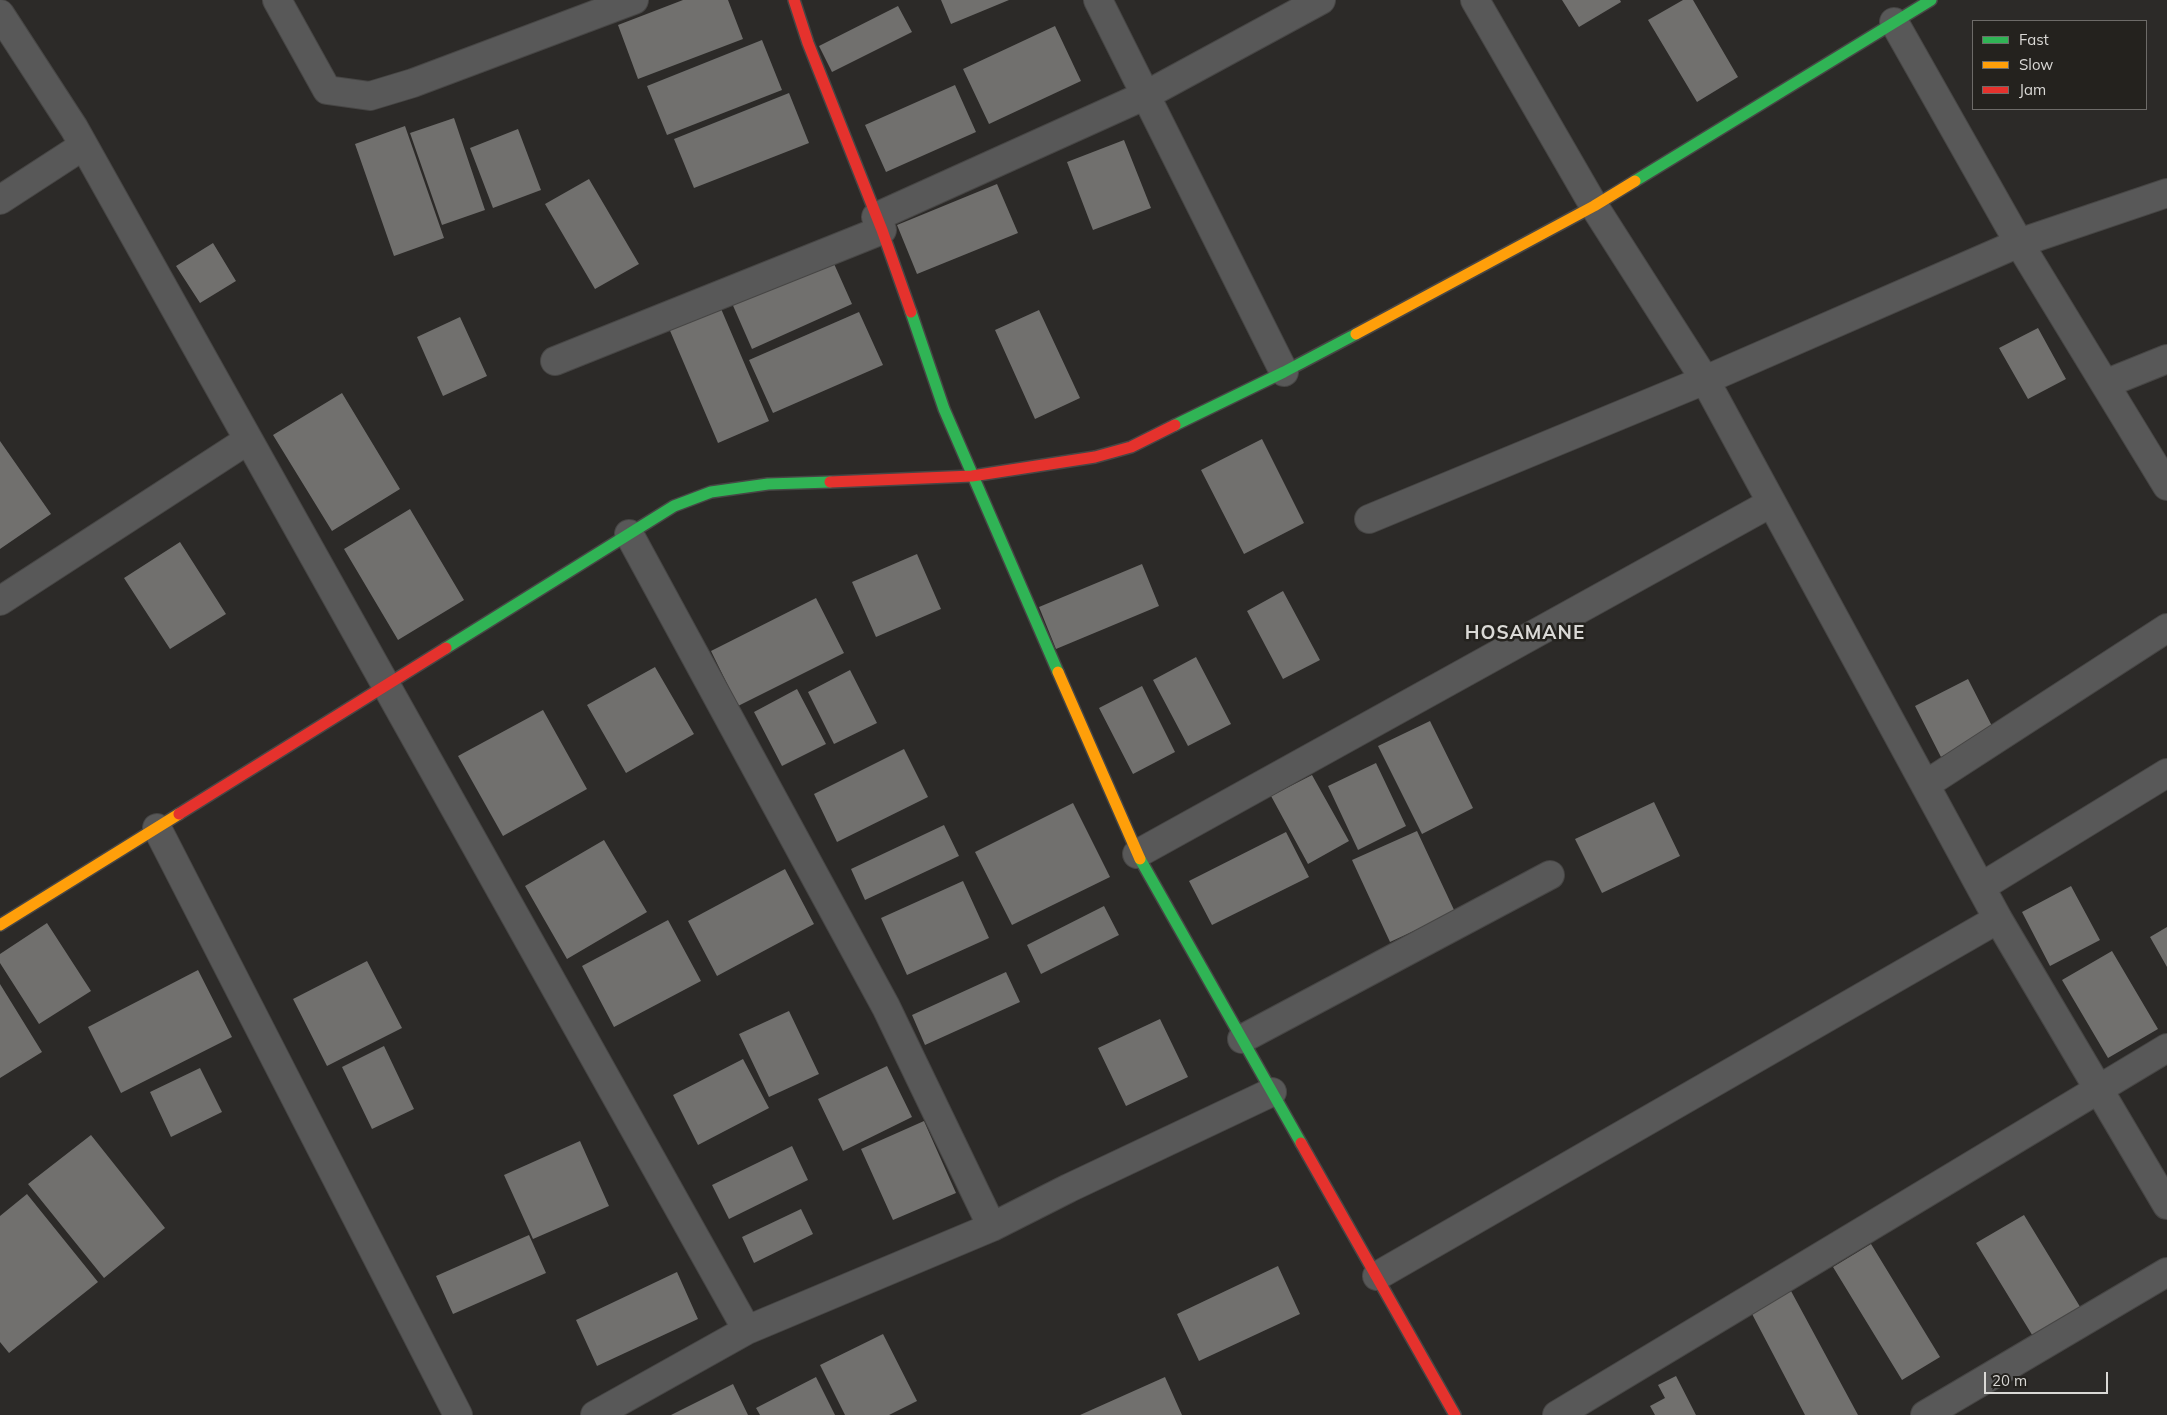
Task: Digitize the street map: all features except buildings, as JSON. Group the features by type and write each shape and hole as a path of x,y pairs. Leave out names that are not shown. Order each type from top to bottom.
{"street":[{"path":"277,0 328,90 370,96 413,83 634,0"},
{"path":"794,0 808,43 879,224 944,409 1137,854 1455,1415"},
{"path":"1098,0 1284,372"},
{"path":"555,361 879,224 1146,95 1321,0"},
{"path":"1474,0 1594,206 1705,380 1998,919 2167,1205"},
{"path":"0,926 674,506 711,492 768,484 972,476 1095,457 1131,446 1284,372 1594,206 1931,0"},
{"path":"0,14 83,146 747,1330"},
{"path":"1894,22 2019,242 2167,486"},
{"path":"0,200 83,146"},
{"path":"1369,519 1705,380 2019,242 2167,193"},
{"path":"2105,384 2167,359"},
{"path":"0,601 248,440"},
{"path":"1137,854 1771,503"},
{"path":"629,534 886,1007 992,1227"},
{"path":"1925,785 2167,628"},
{"path":"1981,888 2167,773"},
{"path":"157,828 458,1415"},
{"path":"1242,1039 1550,875"},
{"path":"1376,1276 1998,919"},
{"path":"1557,1415 2167,1048"},
{"path":"596,1415 747,1330 992,1227 1077,1183 1272,1092"},
{"path":"1924,1415 2167,1272"}],"traffic: fast":[{"path":"1635,181 1931,0"},
{"path":"911,312 944,409 1058,672"},
{"path":"1175,425 1284,372 1356,334"},
{"path":"446,648 674,506 711,492 768,484 830,482"},
{"path":"1140,859 1301,1143"}],"traffic: slow":[{"path":"1356,334 1594,206 1635,181"},
{"path":"1058,672 1140,859"},
{"path":"0,925 179,814"}],"traffic: jam":[{"path":"794,0 808,43 882,230 911,312"},
{"path":"830,482 972,476 1095,457 1131,447 1175,425"},
{"path":"179,814 446,648"},
{"path":"1301,1143 1455,1415"}],"district":[{"name":"HOSAMANE","path":"1525,633"}]}
